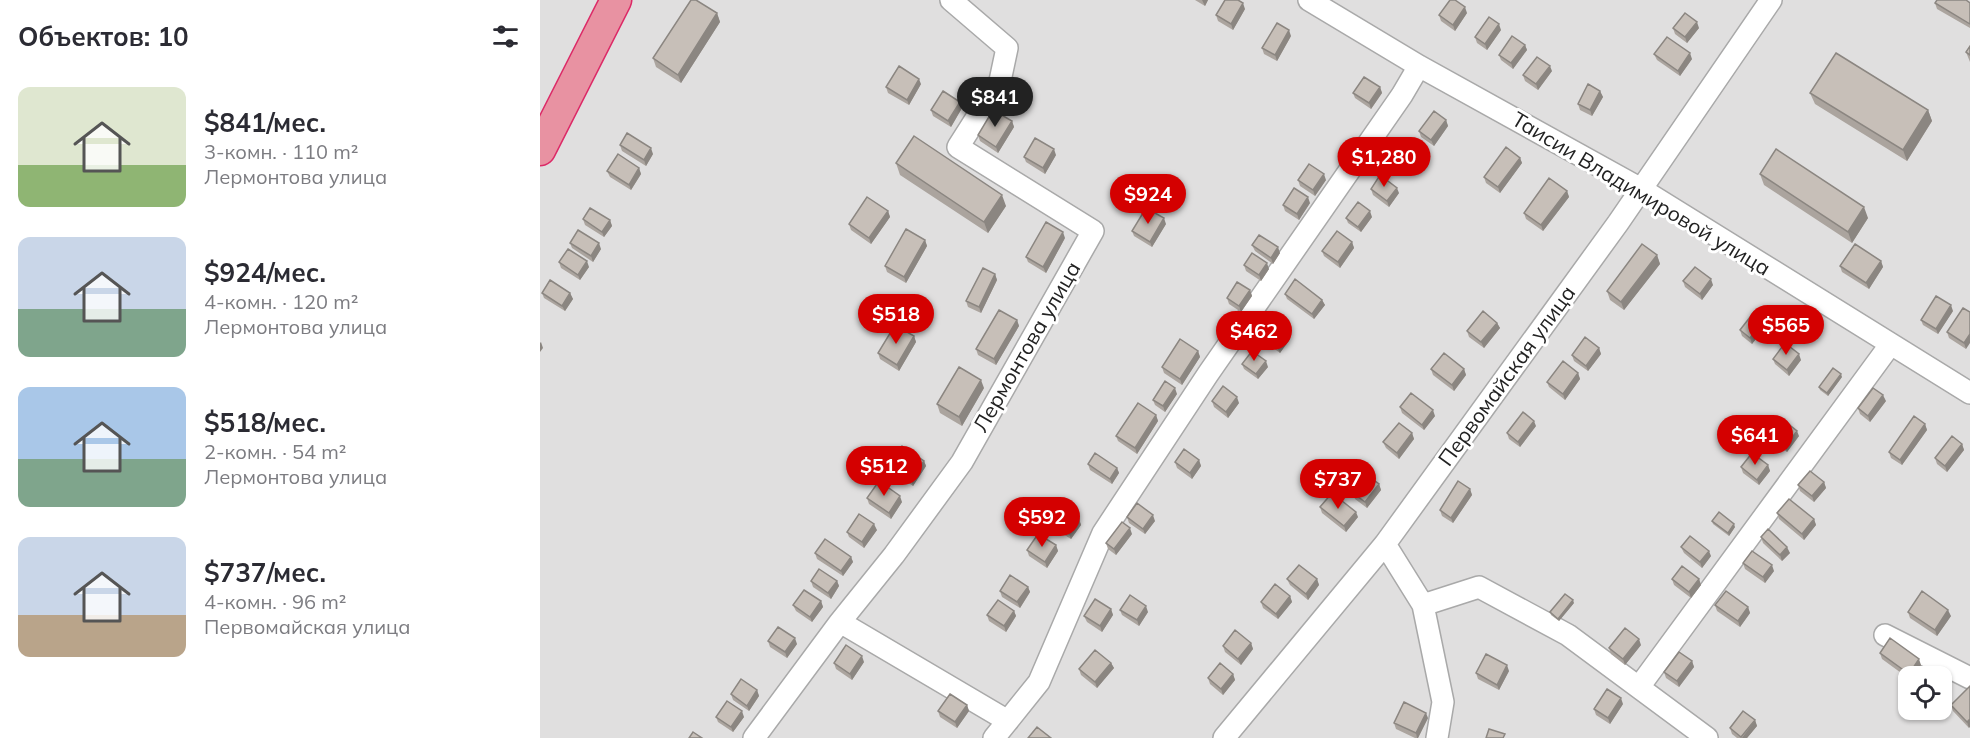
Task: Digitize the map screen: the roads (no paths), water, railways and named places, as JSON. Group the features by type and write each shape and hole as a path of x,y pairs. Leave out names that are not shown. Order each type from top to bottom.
{"highway":[{"path":"540,150 616,0"}],"street":[{"name":"Лермонтова улица","path":"754,738 962,462 1093,231 958,147 1000,81 1007,48 951,0"},
{"name":"Таисии Владимировой улица","path":"1309,0 1419,66 1641,189 1970,393"},
{"name":"Первомайская улица","path":"1224,738 1385,544 1613,230 1771,0"},
{"path":"994,738 1039,682 1103,533 1208,374 1419,66"},
{"path":"1639,687 1890,345"},
{"path":"1385,544 1423,605 1443,702 1437,738"},
{"path":"1423,605 1479,586 1568,635 1707,738"},
{"path":"840,622 1008,721"},
{"path":"1885,635 1970,678"}]}
